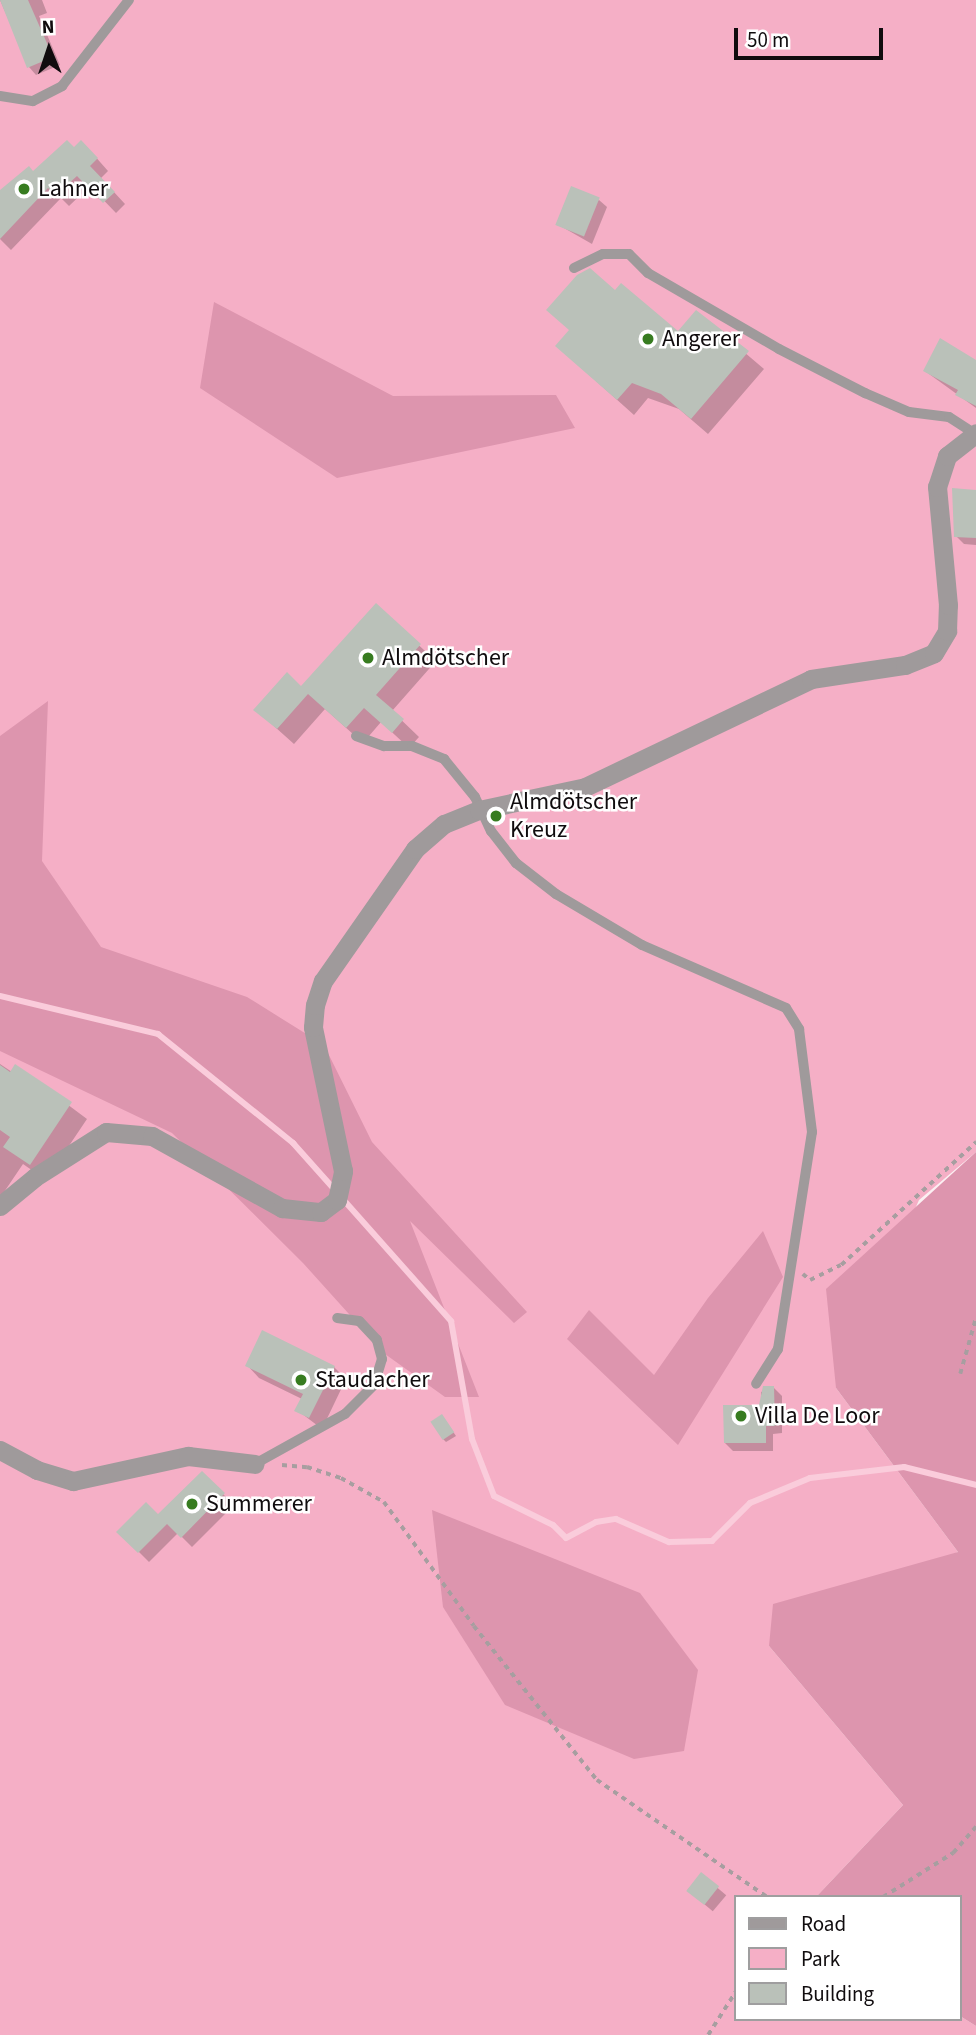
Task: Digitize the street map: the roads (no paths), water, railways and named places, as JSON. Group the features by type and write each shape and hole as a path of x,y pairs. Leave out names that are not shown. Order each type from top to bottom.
{"street":[{"path":"0,1206 36,1177 106,1132 152,1136 282,1208 321,1212 337,1200 342,1179 313,1027 323,981 415,849 444,824 479,810 585,787 811,679 905,664 934,653 947,631 948,605 937,487 947,456 976,433"},
{"path":"0,1450 37,1470 73,1481 188,1455 255,1464"}],"lane":[{"path":"0,96 33,101 62,86 129,0"},
{"path":"574,268 603,254 629,254 648,273 853,387 909,412 949,417 976,433"},
{"path":"356,736 384,746 412,746 444,759 475,797 479,810 516,863 556,894 642,945 786,1008 799,1029 812,1132 793,1266 780,1314 778,1349 756,1384"},
{"path":"255,1464 345,1414 373,1385 382,1359 377,1340 359,1321 337,1318"}],"waterway":[{"path":"0,996 158,1034 293,1143 334,1189"},
{"path":"341,1197 451,1321 472,1439 494,1496 553,1525 566,1538 596,1522 616,1519 669,1542 712,1541 750,1503 810,1478 904,1467 976,1485"}],"place":[{"name":"Lahner","path":"24,189"},
{"name":"Angerer","path":"648,339"},
{"name":"Almdötscher","path":"368,658"},
{"name":"Almdötscher Kreuz","path":"496,816"},
{"name":"Staudacher","path":"301,1380"},
{"name":"Villa De Loor","path":"741,1416"},
{"name":"Summerer","path":"192,1504"}]}
